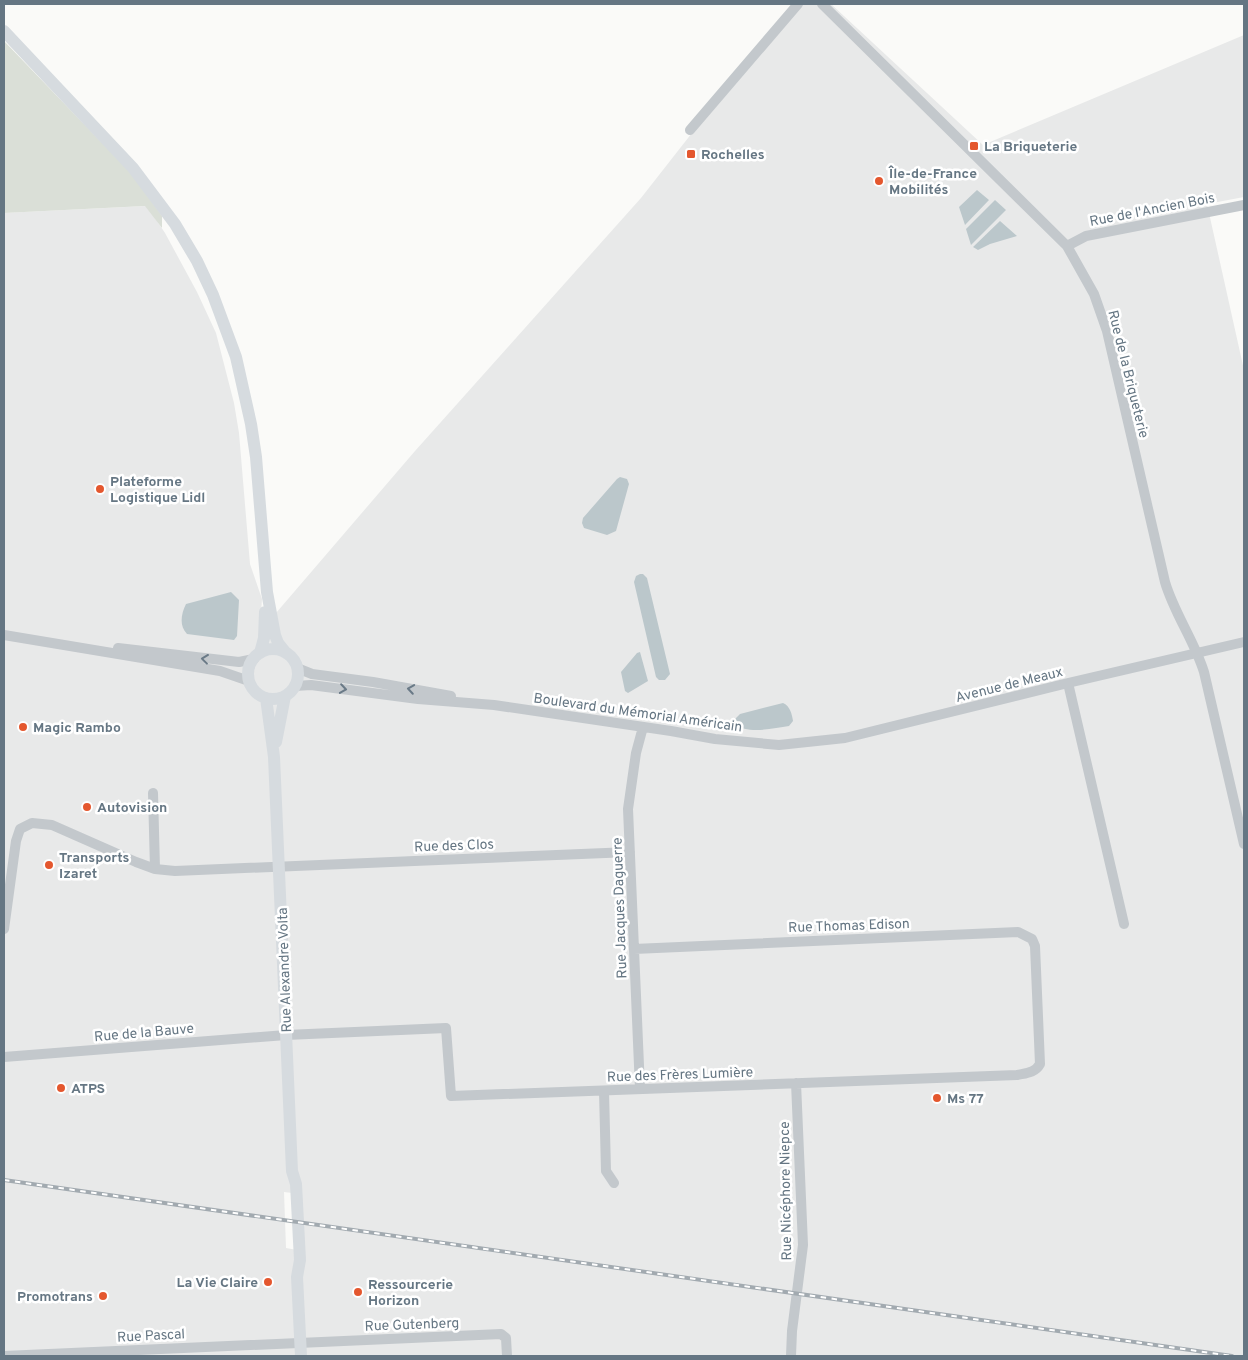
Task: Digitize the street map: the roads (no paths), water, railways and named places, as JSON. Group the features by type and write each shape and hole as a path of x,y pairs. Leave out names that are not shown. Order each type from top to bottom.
{"main road":[{"path":"4,31 128,162 148,186 175,224 197,261 213,295 236,357 251,424 256,457 267,592 275,635 278,643 295,662 297,668 295,686 285,696 272,699 266,698 255,691 249,681 248,673 264,638 267,592"},
{"path":"257,656 273,650 286,653"},
{"name":"Rue Alexandre Volta","path":"274,757 285,696"},
{"name":"Rue Alexandre Volta","path":"266,698 274,757 280,866 301,1356"}],"street":[{"path":"690,130 798,4"},
{"name":"Rue de la Briqueterie","path":"822,4 1067,246 1094,294 1106,331 1164,582 1169,596 1198,653 1207,681 1244,844"},
{"name":"Rue de l'Ancien Bois","path":"1067,246 1086,236 1244,205"},
{"path":"4,635 225,672 249,681"},
{"path":"53,642 62,641 238,662 257,656"},
{"name":"Avenue de Meaux","path":"779,745 845,738 1244,642"},
{"path":"297,668 312,674 422,690 494,705"},
{"path":"1068,683 1124,924"},
{"path":"295,686 311,684 409,698 494,705"},
{"name":"Boulevard du Mémorial Américain","path":"494,705 715,739 779,745"},
{"name":"Rue Jacques Daguerre","path":"640,1089 628,809 636,753 642,727"},
{"path":"153,793 156,869"},
{"name":"Rue des Clos","path":"4,929 16,841 20,829 32,823 52,825 136,862 156,869 175,871 630,852"},
{"name":"Rue Thomas Edison","path":"634,949 1018,932 1032,939 1035,946 1037,969"},
{"name":"Rue des Frères Lumière","path":"286,1035 446,1028 451,1096 1016,1075 1032,1072 1040,1064 1037,969"},
{"name":"Rue de la Bauve","path":"4,1057 286,1035"},
{"name":"Rue Nicéphore Niepce","path":"791,1356 803,1245 796,1084"},
{"path":"604,1091 606,1171 614,1183"},
{"name":"Rue Gutenberg","path":"300,1342 501,1334 506,1338 507,1356"},
{"name":"Rue Pascal","path":"4,1356 300,1342"}],"railway":[{"path":"4,1180 1232,1356"}],"place":[{"name":"La Briqueterie","path":"974,146"},
{"name":"Rochelles","path":"691,154"},
{"name":"Île-de-France Mobilités","path":"879,181"},
{"name":"Plateforme Logistique Lidl","path":"100,489"},
{"name":"Magic Rambo","path":"23,727"},
{"name":"Autovision","path":"87,807"},
{"name":"Transports Izaret","path":"49,865"},
{"name":"ATPS","path":"61,1088"},
{"name":"Ms 77","path":"937,1098"},
{"name":"La Vie Claire","path":"268,1282"},
{"name":"Ressourcerie Horizon","path":"358,1292"},
{"name":"Promotrans","path":"103,1296"}]}
